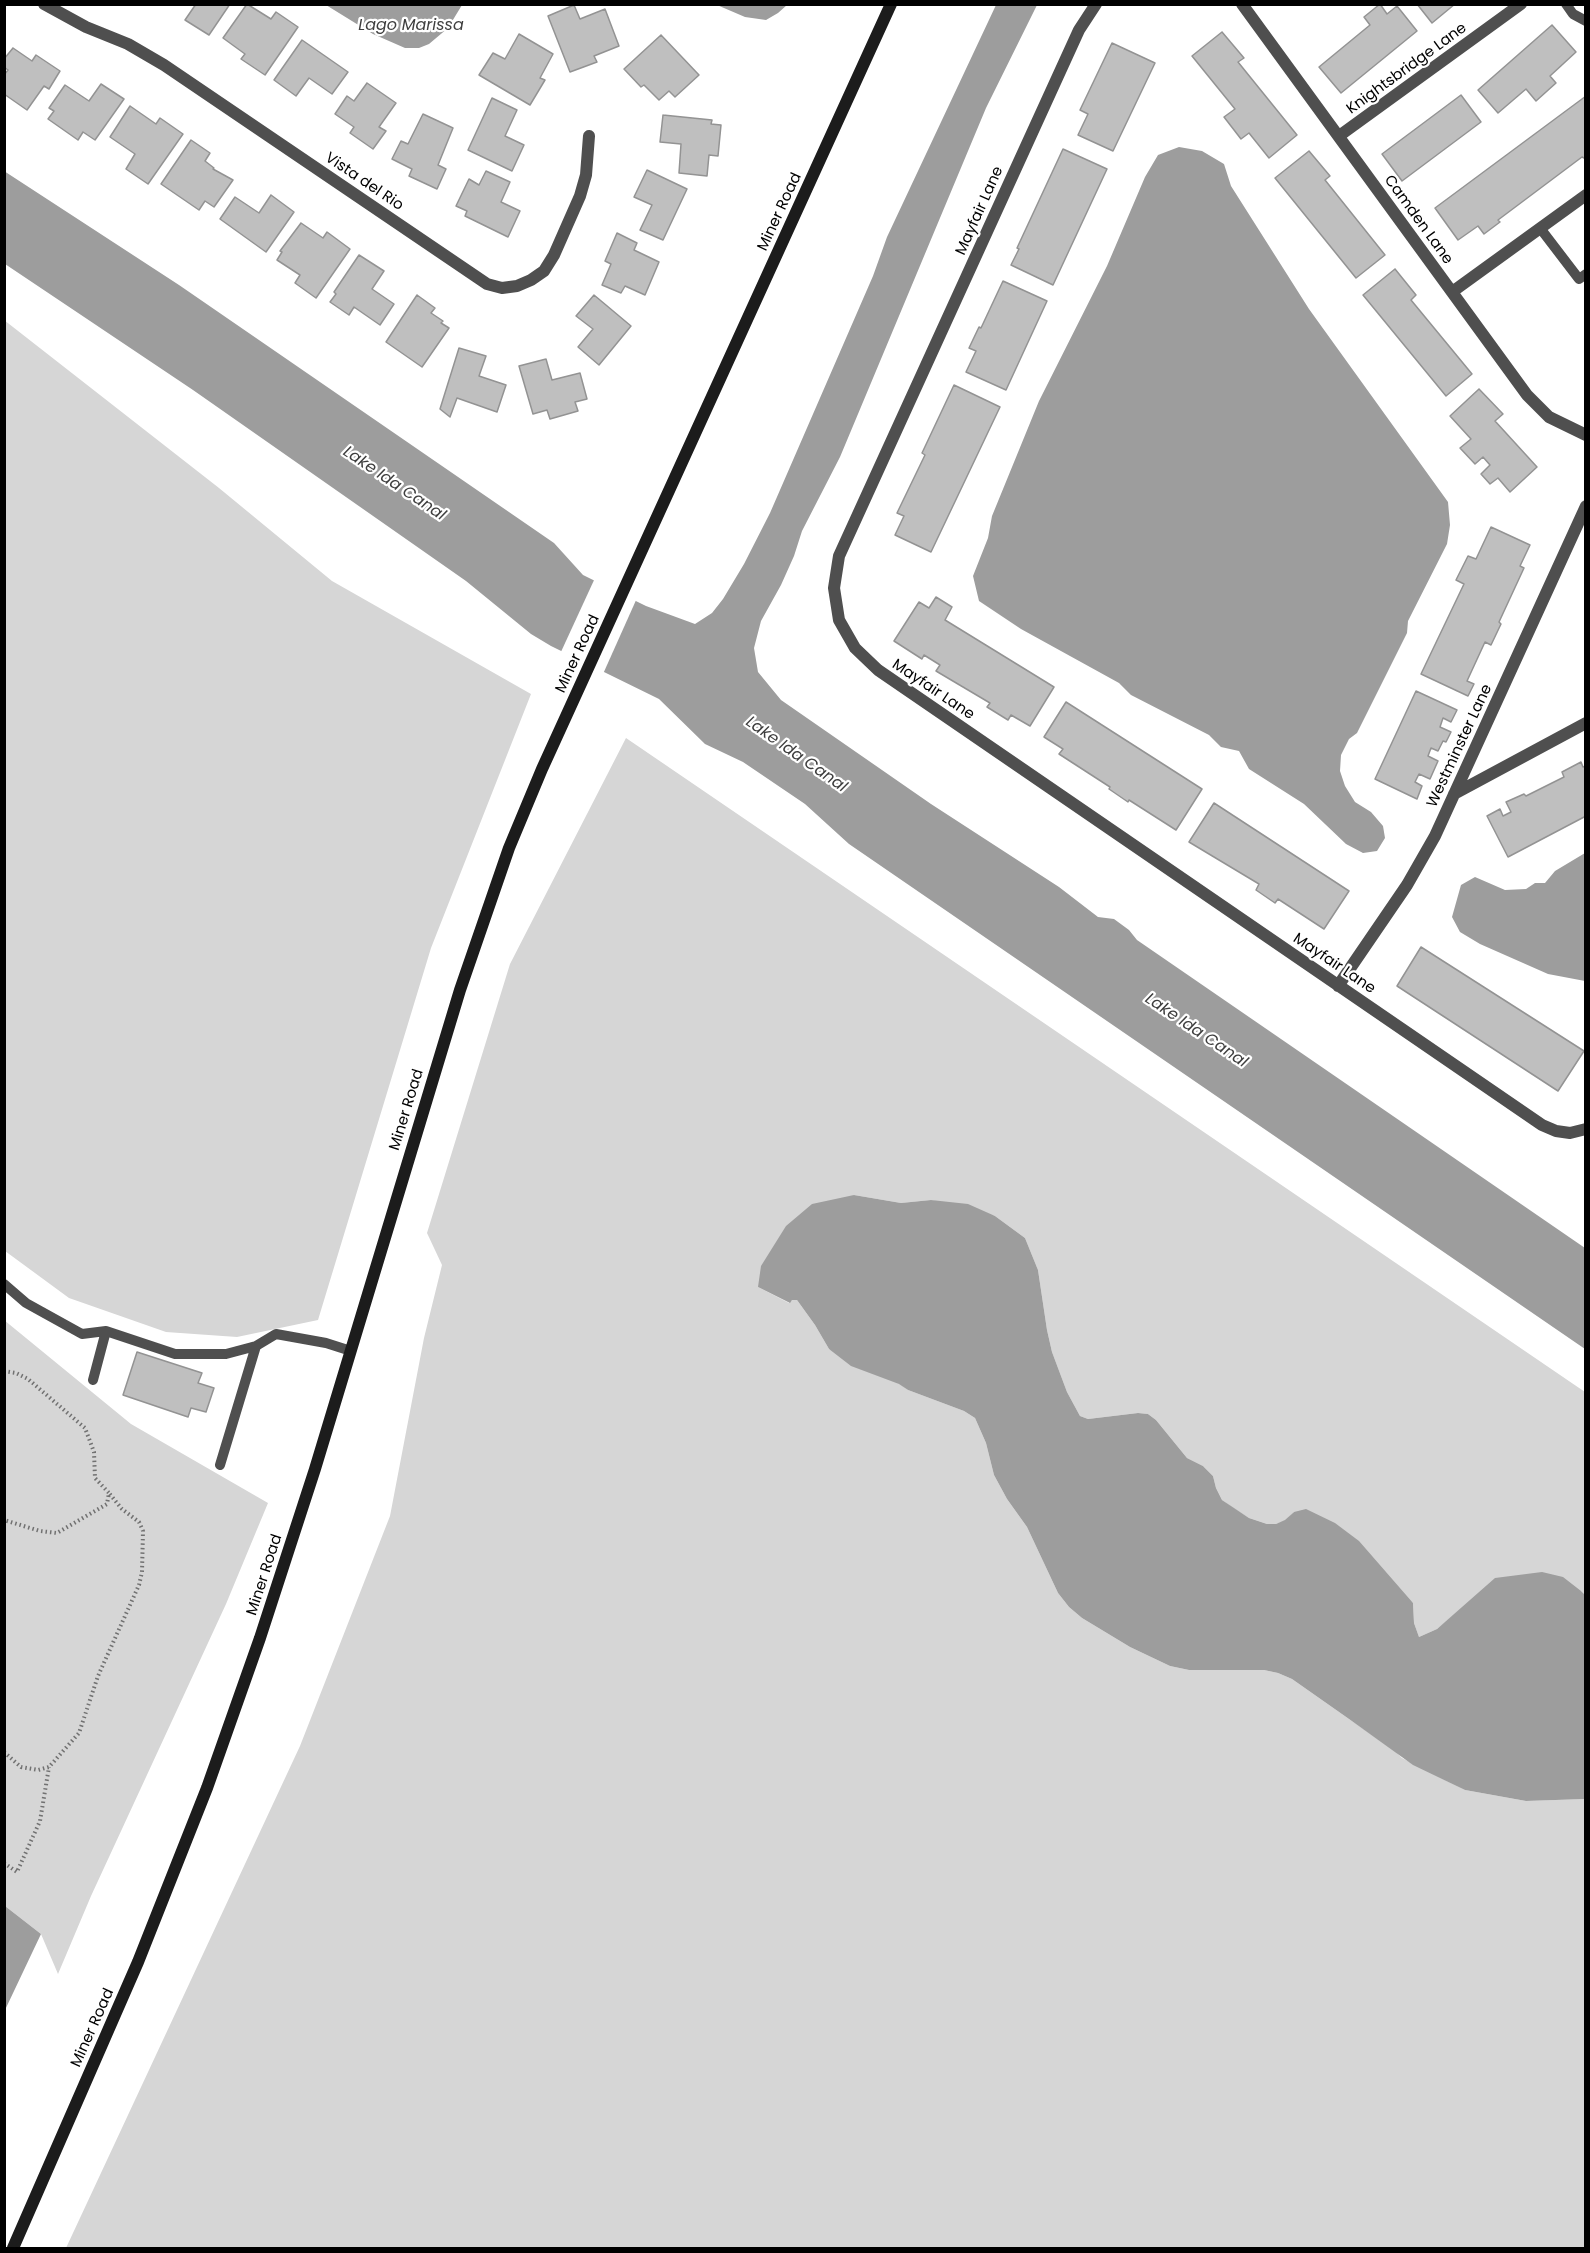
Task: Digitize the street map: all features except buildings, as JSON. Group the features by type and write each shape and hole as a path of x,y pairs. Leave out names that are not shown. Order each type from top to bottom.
{"street":[{"name":"Vista del Rio","path":"44,4 86,27 128,44 164,65 487,284 502,288 517,286 531,280 544,271 554,255 580,196 586,175 589,136"},
{"name":"Miner Road","path":"13,2248 138,1962 207,1788 286,1561 474,945 526,807 891,4"},
{"name":"Mayfair Lane","path":"1096,4 1079,30 839,556 834,588 838,612 846,635 855,648 878,670 1542,1125 1556,1131 1570,1133 1586,1129"},
{"name":"Camden Lane","path":"1242,4 1538,407 1549,417 1586,435"},
{"name":"Knightsbridge Lane","path":"1339,136 1521,4"},
{"path":"1452,292 1586,195"},
{"name":"Westminster Lane","path":"1338,986 1407,885 1435,836 1586,506"},
{"path":"1454,794 1586,723"}],"lane":[{"path":"1566,4 1573,14 1586,21"},
{"path":"1540,228 1579,279 1586,274"},
{"path":"4,1284 26,1304 82,1334 106,1331 175,1353 226,1354 256,1346 276,1334 326,1343 351,1351"},
{"path":"93,1380 106,1331"},
{"path":"220,1465 256,1346"}],"path":[{"path":"4,1371 16,1373 28,1379 84,1428 94,1452 94,1478 123,1509 139,1522 143,1531 142,1572 98,1676 79,1733 49,1767 40,1821 17,1872 4,1863"},
{"path":"4,1520 40,1531 57,1533 107,1504 109,1493"},
{"path":"4,1752 21,1767 38,1770 49,1767"}],"shaded area":[{"path":"4,320 219,488 332,581 531,694 431,948 318,1320 237,1337 166,1332 69,1298 5,1251"},
{"path":"626,738 1585,1392 1585,1596 1581,1591 1461,1609 1437,1629 1419,1637 1414,1623 1413,1603 1294,1512 1285,1521 1267,1524 1249,1518 1233,1508 1222,1500 1213,1476 1203,1466 1187,1458 1156,1420 1148,1414 1138,1413 1088,1419 1080,1416 1067,1392 1052,1352 1038,1270 1025,1238 995,1216 931,1200 901,1203 854,1195 758,1287 789,1303 797,1300 829,1349 908,1390 964,1411 975,1418 986,1443 994,1475 1007,1499 1027,1527 1058,1593 1082,1618 1130,1647 1170,1666 1189,1670 1264,1670 1292,1679 1402,1758 1465,1790 1526,1801 1585,1799 1585,2248 66,2248 300,1746 390,1516 424,1338 442,1265 427,1233 510,964"},
{"path":"4,1320 131,1424 268,1503 226,1604 91,1896 58,1974 41,1934 5,1906"}],"water":[{"name":"Lago Marissa","path":"326,5 462,5 448,28 429,44 419,48 405,48 373,34"},
{"path":"717,5 787,5 766,20 745,17"},
{"name":"Lake Ida Canal","path":"996,5 1037,5 986,108 840,457 802,531 781,585 761,621 754,648 758,672 781,700 931,804 1059,887 1098,917 1114,919 1129,930 1137,940 1585,1248 1585,1349 849,844 805,804 743,762 705,744 659,699 531,634 466,581 193,390 5,264 4,171 179,285 554,543 583,575 646,606 695,624 712,613 723,599 770,513 873,276 887,237"},
{"path":"1179,147 1202,151 1224,164 1231,186 1309,309 1448,502 1450,525 1447,544 1408,621 1407,633 1357,733 1349,739 1341,755 1340,771 1345,786 1355,802 1371,812 1383,826 1385,838 1377,851 1363,853 1346,844 1304,804 1249,769 1239,751 1221,747 1209,735 1131,695 1119,683 1021,629 979,601 973,576 988,538 992,516 1039,401 1107,266 1145,177 1158,155"},
{"path":"1585,853 1585,981 1548,974 1480,944 1460,932 1452,917 1461,885 1475,877 1505,890 1526,889 1535,883 1545,883 1555,871"},
{"path":"854,1195 901,1203 931,1200 968,1204 995,1216 1025,1238 1038,1270 1052,1352 1067,1392 1080,1416 1088,1419 1138,1413 1148,1414 1156,1420 1187,1458 1203,1466 1213,1476 1222,1500 1249,1518 1267,1524 1276,1524 1294,1512 1306,1509 1335,1523 1359,1541 1413,1603 1414,1623 1419,1637 1437,1629 1495,1578 1542,1572 1563,1577 1581,1591 1586,1596 1585,1799 1526,1801 1465,1790 1413,1765 1292,1679 1264,1670 1189,1670 1170,1666 1130,1647 1082,1618 1058,1593 1027,1527 1007,1499 994,1475 986,1443 975,1418 964,1411 851,1366 829,1349 797,1300 792,1300 790,1303 758,1287 761,1266 786,1226 812,1204"},
{"path":"5,1906 41,1934 5,2010"}],"pier":[{"path":"595,578 637,598 603,674 560,654"}]}
